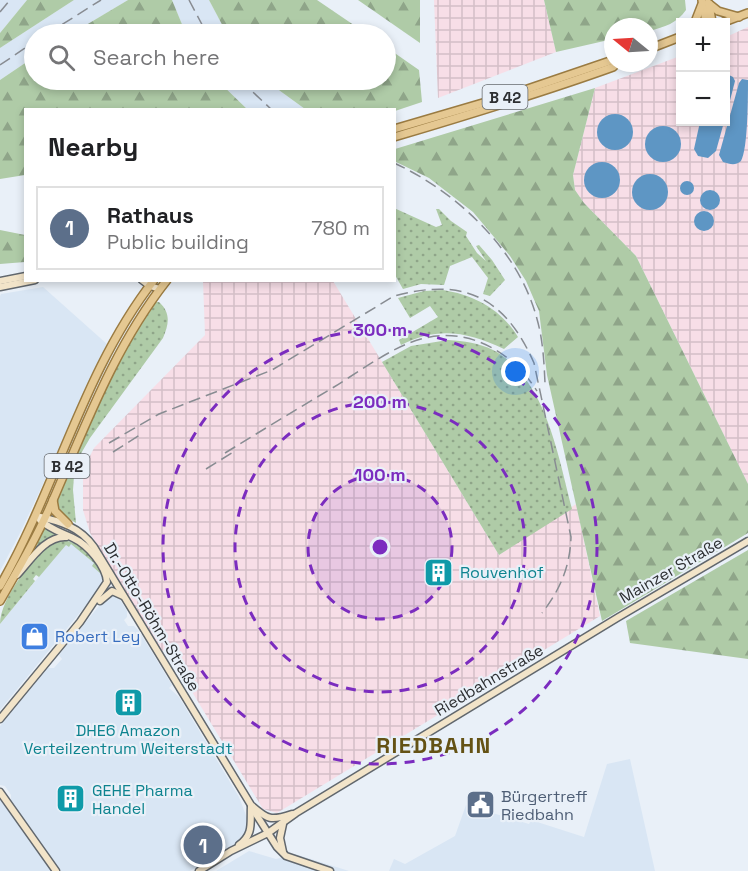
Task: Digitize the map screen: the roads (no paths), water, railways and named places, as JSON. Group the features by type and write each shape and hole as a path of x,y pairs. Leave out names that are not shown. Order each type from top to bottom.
{"main road":[{"path":"705,1 718,11 739,17"},
{"path":"696,18 705,1"},
{"path":"705,1 706,18"},
{"path":"705,1 711,18"},
{"path":"730,20 748,13"},
{"path":"658,46 676,40"},
{"name":"B 42","path":"396,128 510,95 604,63"},
{"name":"B 42","path":"396,136 569,84 604,71"},
{"path":"0,281 24,276"},
{"path":"0,288 25,282"},
{"path":"153,282 160,289"},
{"name":"B 42","path":"0,585 36,516 96,377 123,327 153,282"},
{"name":"B 42","path":"0,601 44,520 119,352 142,314 165,282"},
{"path":"53,500 55,511 68,524"},
{"name":"Dr.-Otto-Röhm-Straße","path":"36,516 44,520 68,524 82,533 92,544 251,806 284,854"},
{"name":"Dr.-Otto-Röhm-Straße","path":"44,520 51,530 72,538 93,555 106,576 106,585 80,622"},
{"path":"12,580 51,541 61,537 72,538"},
{"name":"Mainzer Straße","path":"608,624 748,541"},
{"path":"0,719 80,622 108,593 115,591 124,597"},
{"name":"Riedbahnstraße","path":"200,871 231,851 283,824 296,813 608,624"},
{"path":"0,792 56,871"},
{"path":"251,806 270,819 296,813"},
{"path":"231,851 250,834 251,806"},
{"path":"283,824 280,838 284,854 296,861 330,871"}],"water":[{"path":"730,76 735,81 730,100"},
{"path":"742,79 748,80 745,146 741,161 737,164 730,164 723,162 719,155 727,126 730,126 730,115"},
{"path":"615,114 628,119 633,132 628,145 615,150 602,145 597,132 602,119"},
{"path":"663,126 676,131 681,144 676,157 663,162 650,157 645,144 650,131"},
{"path":"699,126 723,126 716,151 708,158 698,156 694,149"},
{"path":"602,162 615,167 620,180 615,193 602,198 589,193 584,180 589,167"},
{"path":"650,174 663,179 668,192 663,205 650,210 637,205 632,192 637,179"},
{"path":"687,181 692,183 694,188 692,193 687,195 682,193 680,188 682,183"},
{"path":"710,190 717,193 720,200 717,207 710,210 703,207 700,200 703,193"},
{"path":"704,211 711,214 714,221 711,228 704,231 697,228 694,221 697,214"}],"railway":[{"path":"0,12 10,0"},
{"path":"63,24 101,0"},
{"path":"189,0 202,24"},
{"path":"0,65 24,49"},
{"path":"251,90 270,108"},
{"path":"396,164 417,175 462,207 482,226 516,270 537,319 542,343 545,383"},
{"path":"109,443 159,414 272,370 394,296 441,289 461,291 479,298 495,308 510,322 523,340 534,363 571,537 569,558 563,578 542,613"},
{"path":"225,453 376,360 421,339 456,336 472,339 488,346 515,365 537,391"},
{"path":"113,452 143,433"},
{"path":"206,469 235,451"}],"place":[{"name":"Rouvenhof","path":"439,572"},
{"name":"Robert Ley","path":"34,636"},
{"name":"DHE6 Amazon Verteilzentrum Weiterstadt","path":"128,702"},
{"name":"GEHE Pharma Handel","path":"71,799"},
{"name":"Bürgertreff Riedbahn","path":"480,805"},
{"name":"Rathaus","path":"203,845"}],"district":[{"name":"RIEDBAHN","path":"434,745"}]}
